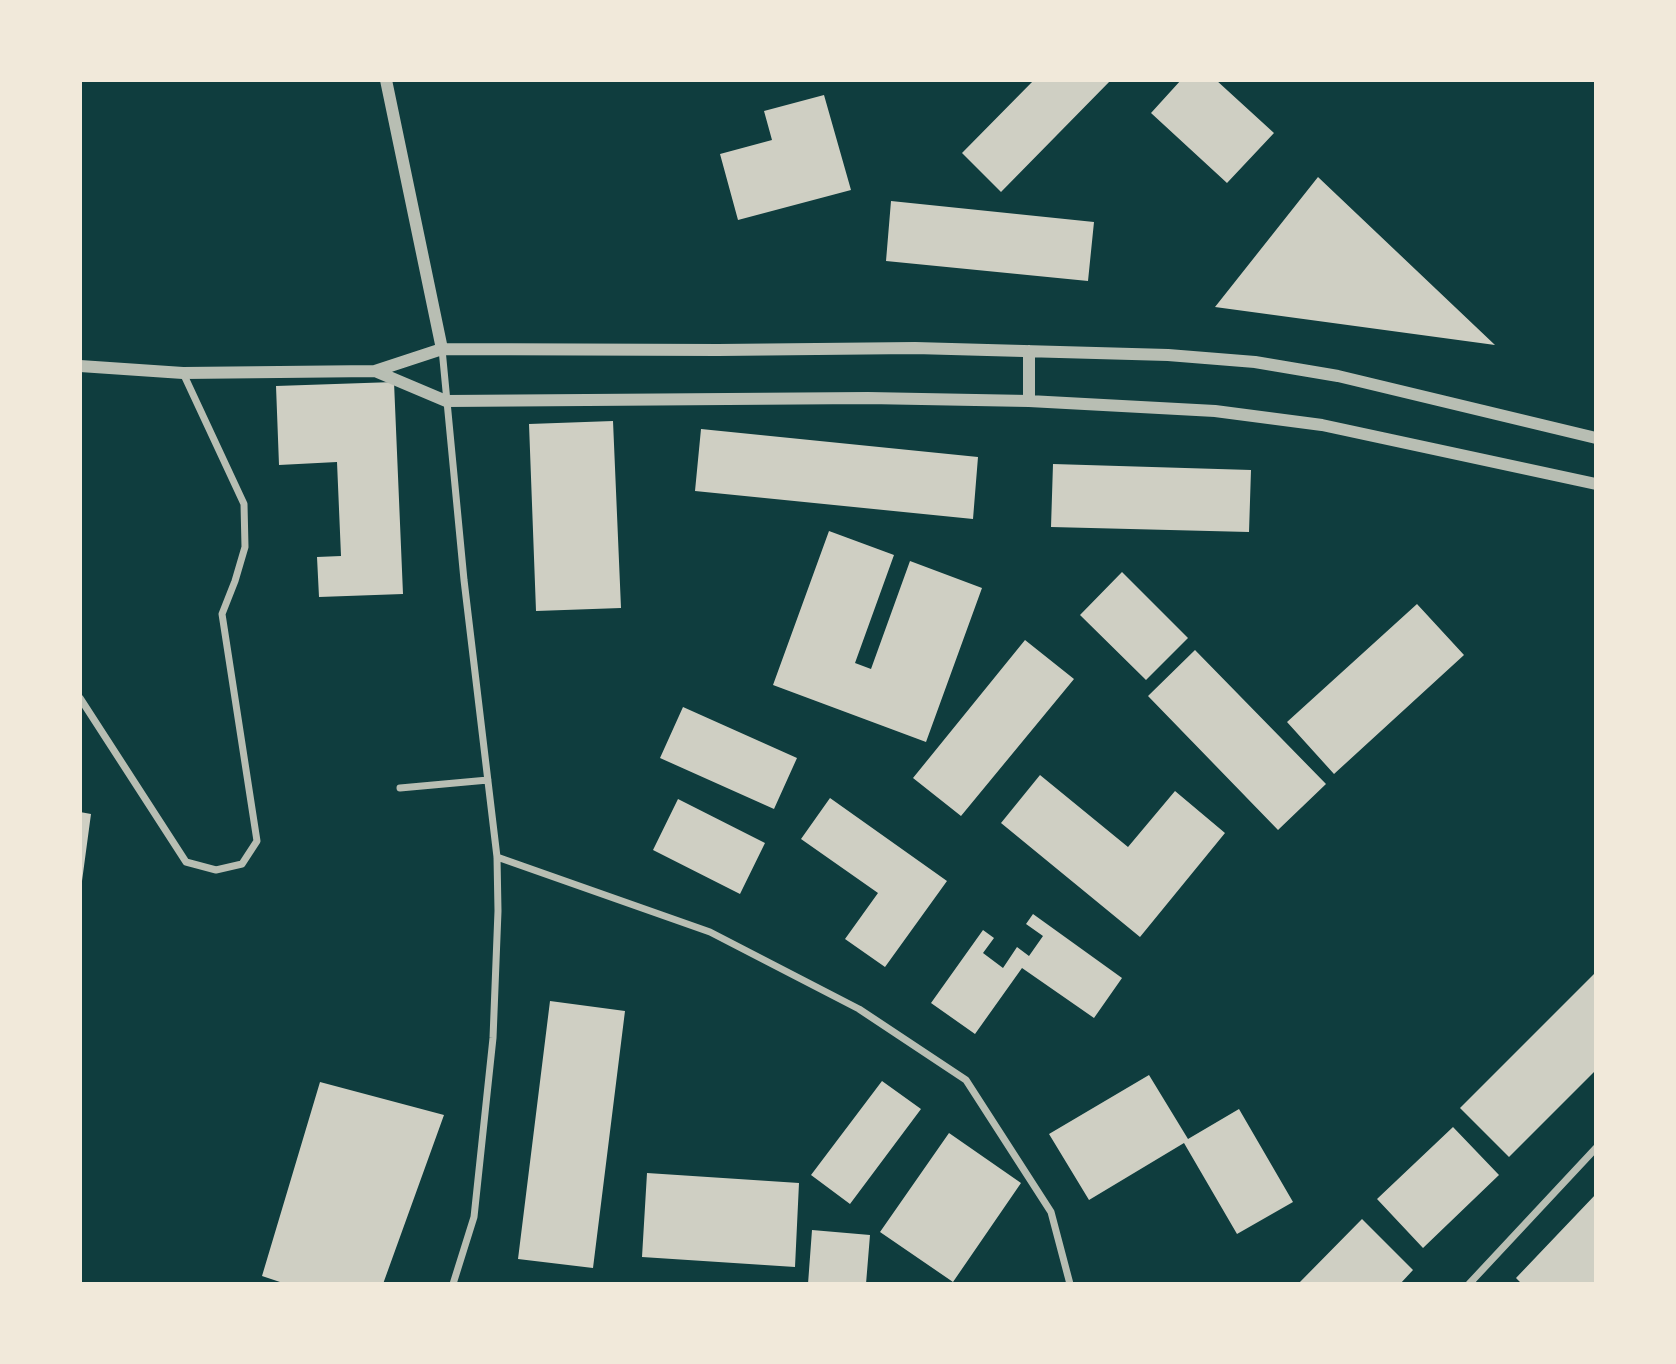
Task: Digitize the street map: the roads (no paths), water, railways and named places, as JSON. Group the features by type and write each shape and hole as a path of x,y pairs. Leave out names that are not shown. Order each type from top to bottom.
{"street":[{"path":"386,80 442,349 497,857 498,911 493,1038 483,1136 474,1217 453,1283"},
{"path":"80,366 183,373 376,371 442,349 915,348 1167,355 1255,362 1338,376 1595,438"},
{"path":"1029,351 1029,401"},
{"path":"376,371 446,401 868,398 1029,401 1215,411 1322,425 1595,484"},
{"path":"80,698 186,862 216,870 243,864 257,841 222,614 245,547 244,504 183,373"},
{"path":"400,788 488,780"},
{"path":"497,857 710,932 859,1009 966,1080 1051,1212 1070,1283"},
{"path":"1469,1283 1595,1148"}]}
